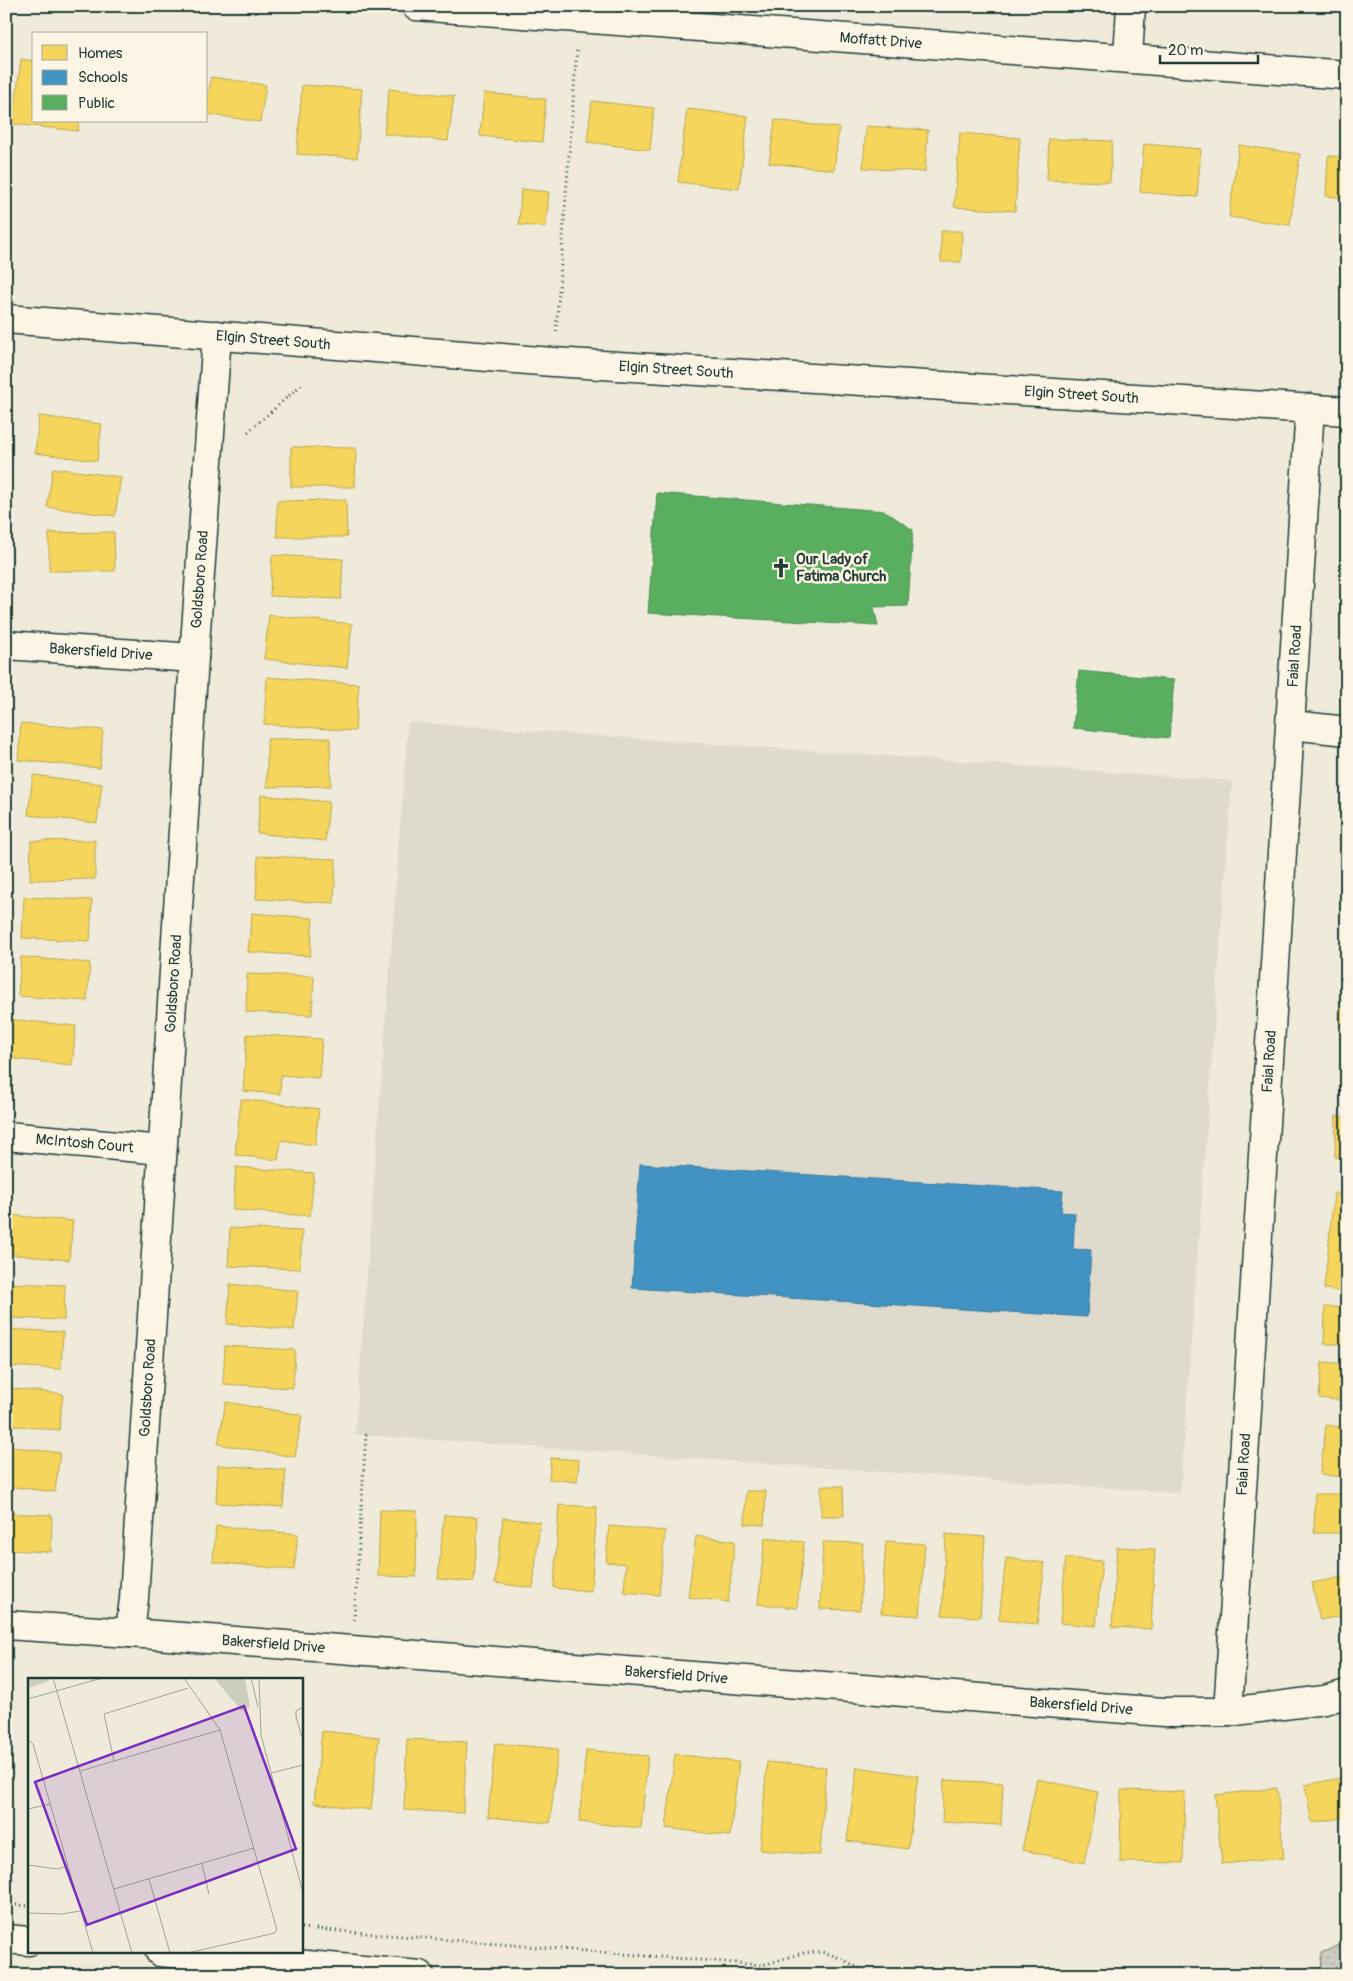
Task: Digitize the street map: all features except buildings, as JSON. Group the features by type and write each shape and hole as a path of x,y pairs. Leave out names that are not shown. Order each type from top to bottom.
{"street":[{"name":"Moffatt Drive","path":"416,6 553,11 580,18 1347,75"},
{"path":"1128,58 1131,6"},
{"name":"Elgin Street South","path":"6,318 553,362 1347,411"},
{"name":"Goldsboro Road","path":"130,1633 134,1598 194,658 217,335"},
{"name":"Faial Road","path":"1228,1712 1310,408"},
{"name":"Bakersfield Drive","path":"6,645 194,658"},
{"path":"1291,726 1347,731"},
{"name":"McIntosh Court","path":"6,1136 162,1150"},
{"name":"Bakersfield Drive","path":"6,1625 1164,1712 1228,1712 1324,1700 1347,1694"},
{"path":"6,1939 28,1941"},
{"path":"183,1954 420,1975"}],"path":[{"path":"553,362 580,18"},
{"path":"248,432 301,385"},
{"path":"351,1650 366,1434"},
{"path":"6,1904 28,1906"},
{"path":"302,1928 761,1965 808,1952 826,1953 859,1970 881,1975"},
{"path":"6,1974 12,1975"}],"shaded area":[{"path":"408,722 1232,781 1180,1493 355,1434"},
{"path":"1347,1942 1347,1975 1322,1975 1321,1953"}],"place":[{"name":"Our Lady of Fatima Church","path":"781,568"}]}
